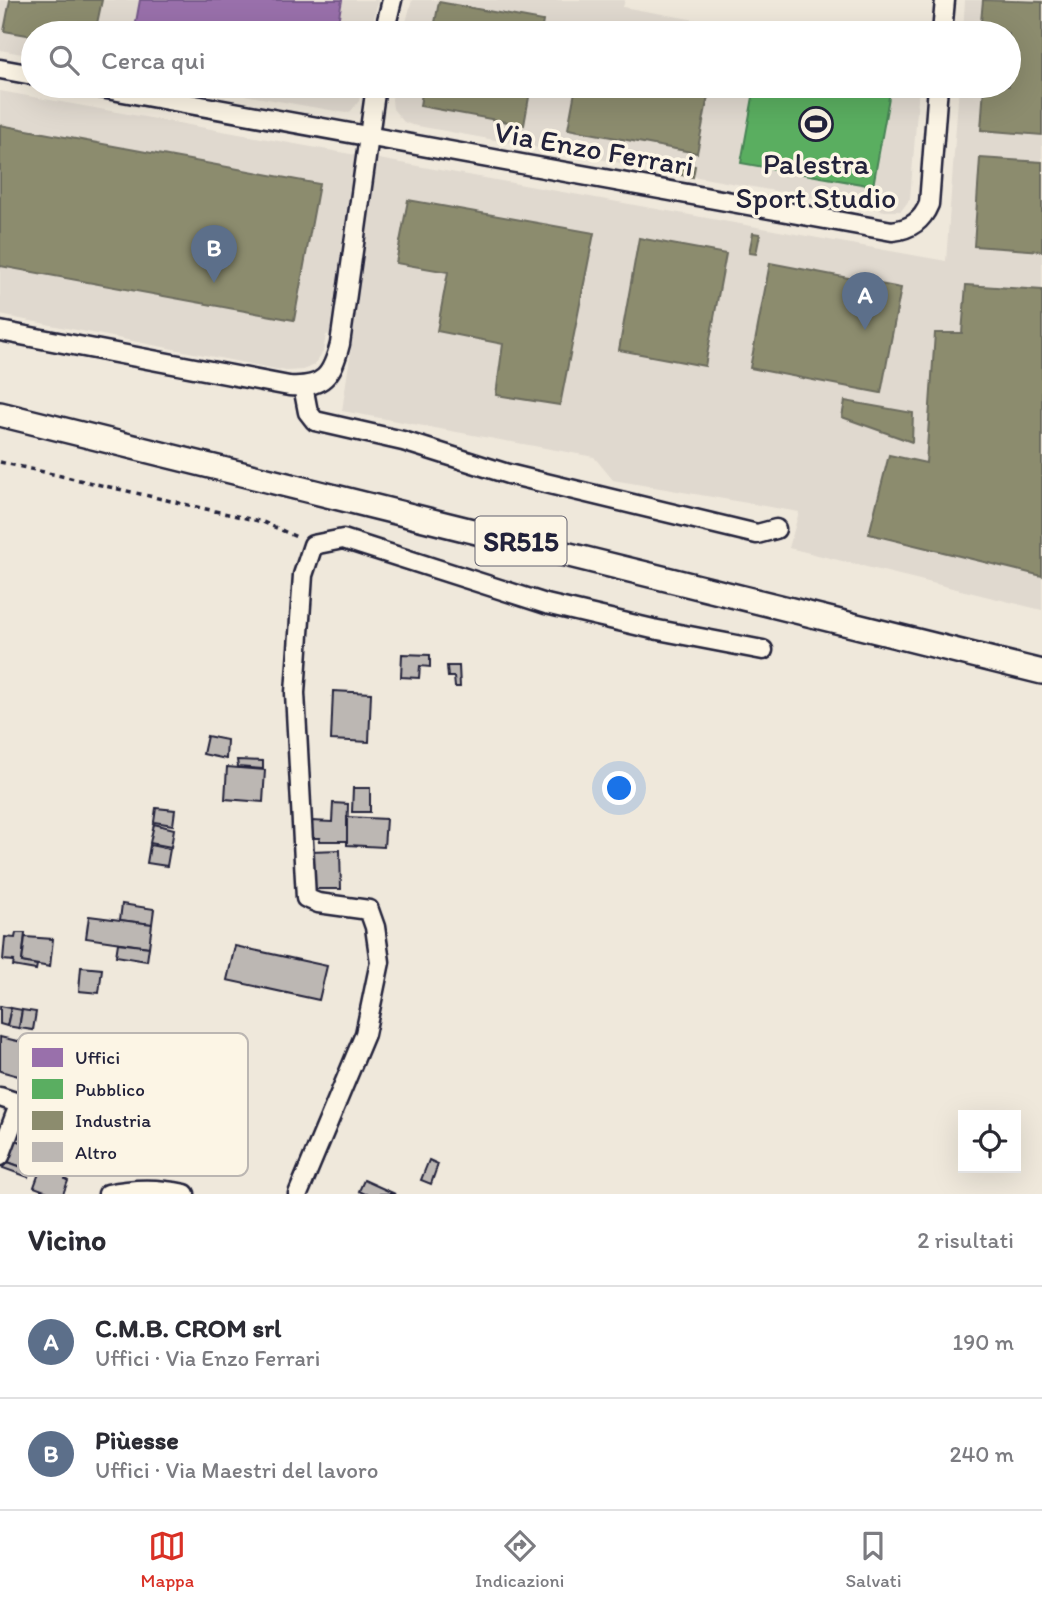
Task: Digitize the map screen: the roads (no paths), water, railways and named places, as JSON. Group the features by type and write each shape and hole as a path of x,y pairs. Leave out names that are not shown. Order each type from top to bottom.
{"main road":[{"name":"SR515","path":"0,414 1042,672"}],"street":[{"path":"387,21 393,0"},
{"path":"943,21 945,0"},
{"path":"0,69 21,73"},
{"name":"Via Enzo Ferrari","path":"156,98 892,231 914,225 921,219 929,204 937,98"},
{"path":"0,331 303,386 322,380 334,368 340,344 374,98"},
{"path":"303,386 307,412 315,421 403,441 508,474 744,531 757,534 776,529"},
{"path":"298,1194 365,1034 380,962 375,927 369,910 318,903 306,898 295,693 303,575 313,545 343,539 546,604 653,629 763,650"},
{"path":"0,1097 15,1102 18,1108 0,1156"},
{"path":"108,1194 151,1189 185,1194"}],"place":[{"name":"Palestra Sport Studio","path":"816,124"},
{"name":"Piùesse","path":"214,283"},
{"name":"C.M.B. CROM srl","path":"865,330"}]}
